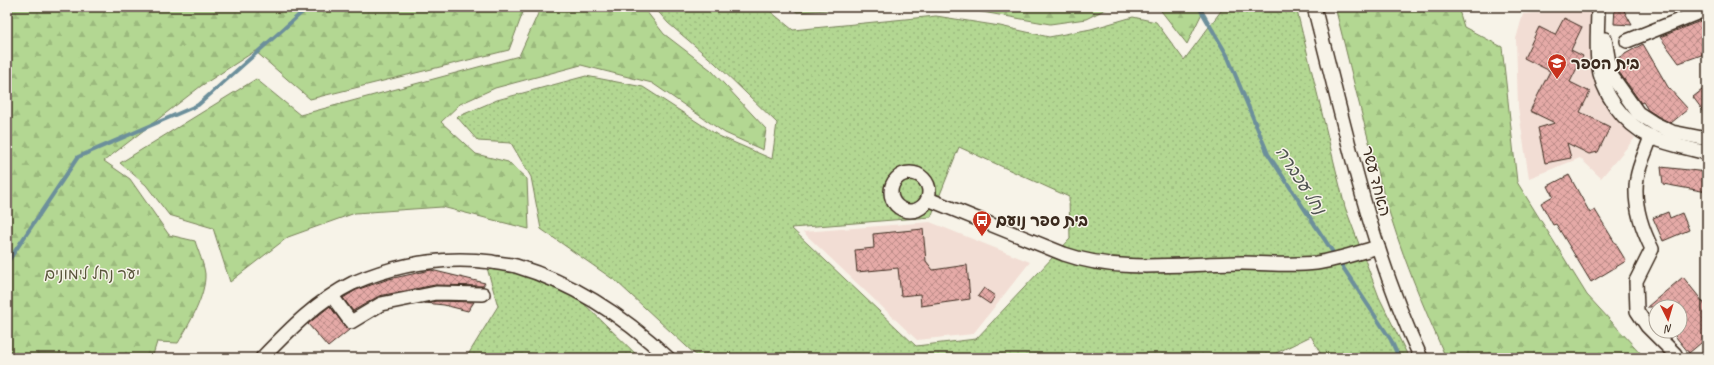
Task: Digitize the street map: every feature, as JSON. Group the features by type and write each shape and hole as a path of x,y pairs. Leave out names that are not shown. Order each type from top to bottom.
{"street":[{"name":"האחד עשר","path":"1314,7 1366,208 1397,302 1421,358"},
{"path":"1598,7 1598,64 1610,99 1618,111 1632,124 1651,136 1684,148 1707,153"},
{"path":"1604,7 1606,47 1611,75 1627,100 1638,113 1655,124 1672,132 1707,139"},
{"path":"1627,41 1707,9"},
{"path":"1651,136 1637,176 1635,194 1644,234 1652,249 1648,262 1636,281 1637,311 1647,326 1675,354"},
{"path":"928,199 1064,254 1084,261 1105,265 1127,266 1243,263 1302,264 1326,261 1378,247"},
{"path":"262,358 288,331 332,296 353,284 416,263 443,260 472,260 515,266 556,281 599,303 653,344 668,358"},
{"path":"332,296 351,322 381,304 436,293 483,294"}],"shaded area":[{"name":"בית הספר","path":"1593,8 1592,62 1602,98 1635,138 1601,178 1580,158 1529,178 1518,107 1516,39 1523,14"},
{"path":"930,222 1030,262 973,334 917,340 803,232"}],"green space":[{"name":"יער נחל לימונים","path":"7,7 525,7 509,50 310,99 255,51 201,86 104,161 130,179 169,235 195,241 205,274 205,282 196,310 178,343 157,342 152,358 7,358"},
{"path":"541,7 643,7 664,34 711,70 766,129 763,150 725,133 652,83 581,65 495,88 460,104 441,122 476,154 508,162 527,179 529,229 442,207 355,213 288,237 230,282 213,228 169,215 146,185 120,163 256,79 300,115 519,56"},
{"path":"654,7 765,7 793,30 936,16 1000,26 1049,37 1091,29 1133,17 1156,22 1184,60 1224,7 1296,7 1345,207 1379,297 1409,358 1323,358 1311,336 1266,358 699,358 617,282 541,229 531,177 511,143 478,141 457,117 497,100 586,76 643,87 719,136 772,159 777,123 715,63 668,23","holes":["959,147 1069,197 1070,239 976,339 916,346 791,228 931,217"]},
{"path":"790,7 874,7 797,12"},
{"path":"954,7 1110,7 1086,19 1050,24"},
{"path":"1158,7 1205,7 1187,44"},
{"path":"1335,7 1458,7 1464,27 1502,47 1517,182 1587,295 1645,358 1446,358 1398,239 1364,124"},
{"path":"483,254 534,274 576,296 640,358 466,358 498,306"}],"building":[{"path":"1615,7 1622,7 1632,25 1614,24"},
{"path":"1564,18 1582,27 1571,50 1583,56 1570,82 1590,92 1580,112 1610,127 1598,152 1589,154 1567,143 1571,158 1545,163 1538,128 1555,123 1530,111 1550,71 1524,58 1539,27 1555,35"},
{"path":"1703,20 1707,33 1707,53 1679,63 1660,37"},
{"path":"1643,44 1668,87 1688,109 1671,123 1648,110 1643,102 1641,103 1619,72 1616,59"},
{"path":"1707,86 1707,116 1693,97"},
{"path":"1661,167 1707,172 1707,192 1663,184"},
{"path":"1569,175 1590,213 1595,210 1626,261 1591,282 1556,224 1553,225 1541,203 1553,196 1548,186"},
{"path":"1668,212 1670,218 1682,213 1689,230 1663,241 1653,218"},
{"path":"923,229 926,261 933,270 967,265 970,299 921,306 920,294 901,296 898,268 857,272 855,250 874,248 873,234"},
{"path":"431,270 485,283 483,286 435,285 379,296 353,311 343,298 356,290 389,279"},
{"path":"1683,277 1707,307 1707,338 1689,353 1678,339 1688,339 1688,299 1657,299"},
{"path":"984,288 995,296 990,304 978,296"},
{"path":"437,301 474,302 468,311 444,305 425,303"},
{"path":"330,306 345,327 349,330 328,347 308,324"}],"waterway":[{"path":"7,263 78,157 198,105 308,7"},
{"name":"נחל עכברה","path":"1199,7 1227,55 1268,154 1391,340 1399,358"}],"place":[{"name":"בית הספר","path":"1557,80"},
{"name":"בית ספר נועם","path":"982,237"}]}
